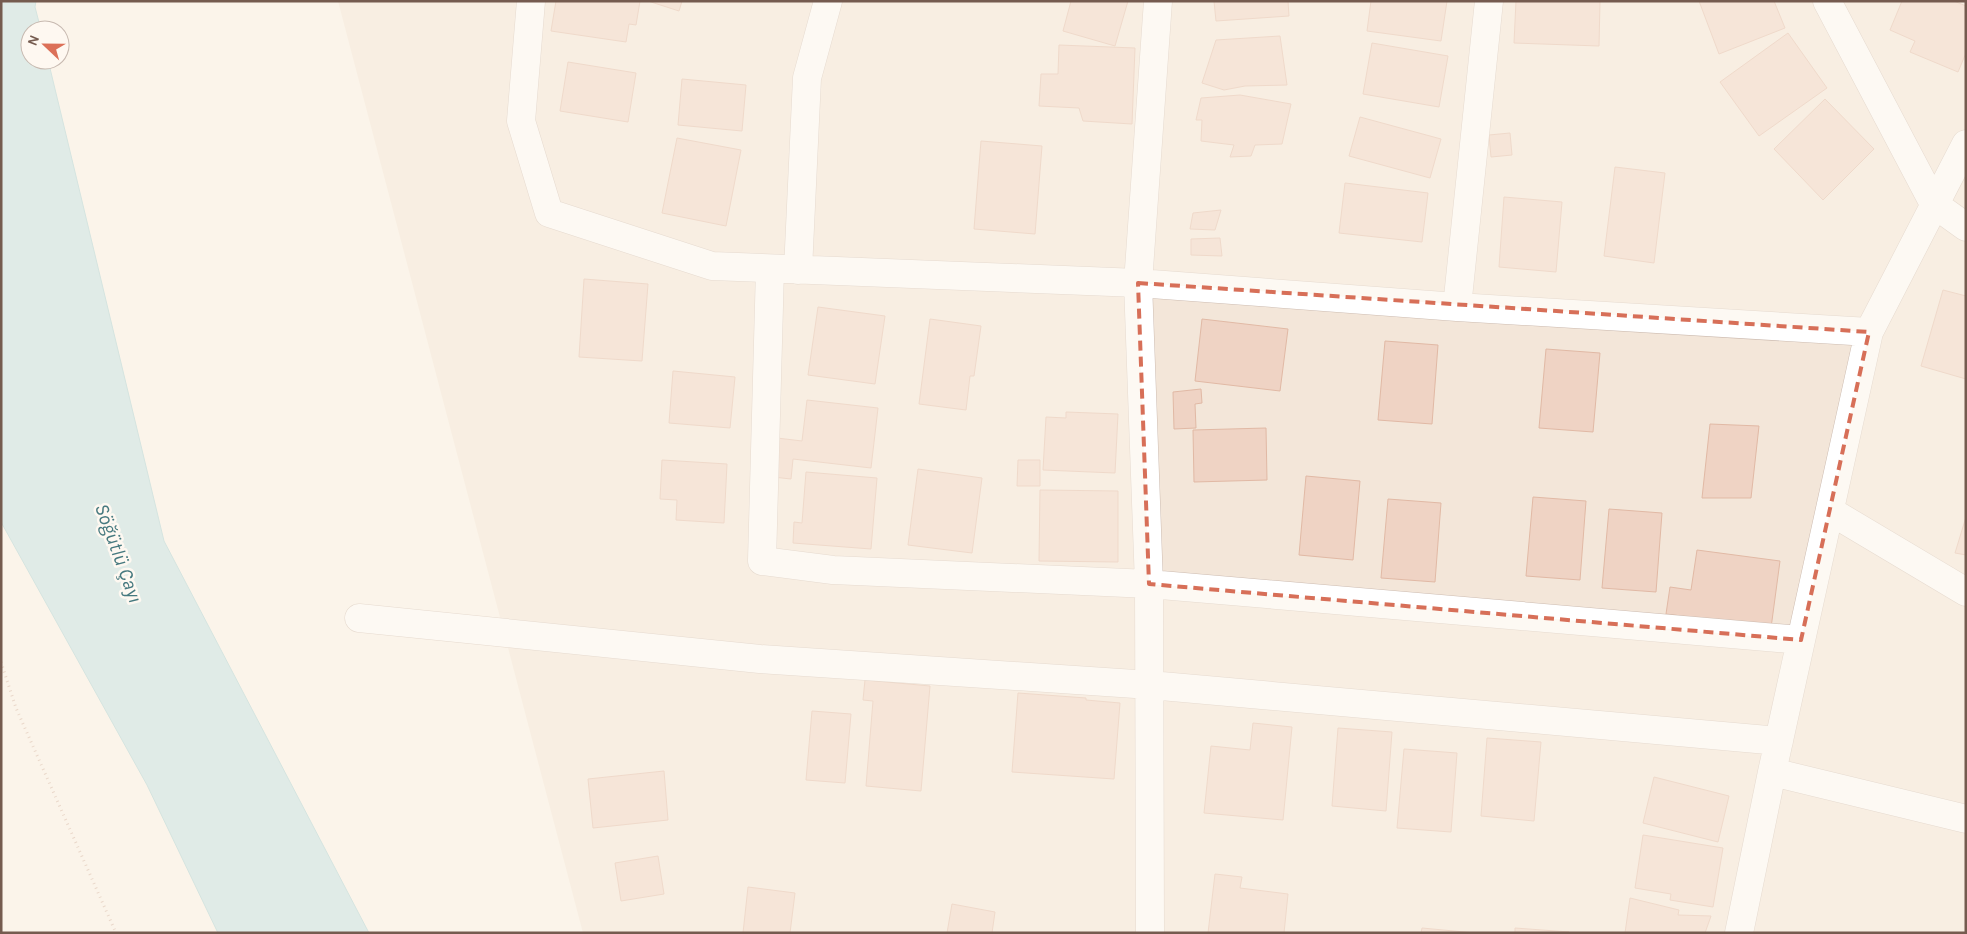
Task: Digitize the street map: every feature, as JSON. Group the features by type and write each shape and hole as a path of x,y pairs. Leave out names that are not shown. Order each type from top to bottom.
{"street":[{"path":"531,1 522,121 549,213 712,266 1138,284 1457,307 1868,332"},
{"path":"798,270 807,78 828,1"},
{"path":"1150,933 1149,584 1138,284 1158,1"},
{"path":"1457,307 1489,1"},
{"path":"1827,1 1934,204 1966,227"},
{"path":"1739,933 1772,772 1868,332 1966,144"},
{"path":"770,268 762,561 833,570 1149,584 1801,640"},
{"path":"1830,512 1966,592"},
{"path":"359,618 760,659 1150,685 1779,741"},
{"path":"1772,772 1966,820"}],"path":[{"path":"1,662 16,708 116,933"}],"highlighted area":[{"path":"1138,283 1869,332 1801,640 1149,584"}],"shaded area":[{"path":"338,1 1966,1 1966,933 583,933"}],"water":[{"name":"Söğütlü Çayı","path":"1,1 36,1 35,7 38,20 20,20 20,70 50,70 164,541 369,933 218,933 147,785 1,522"}],"building":[{"path":"556,1 640,1 636,25 629,24 626,42 551,31"},
{"path":"648,1 682,1 679,11"},
{"path":"1071,1 1128,1 1115,46 1063,31"},
{"path":"1214,1 1288,1 1289,16 1216,21"},
{"path":"1371,1 1447,1 1441,41 1367,31"},
{"path":"1516,1 1600,1 1599,46 1514,43"},
{"path":"1699,1 1774,1 1785,28 1719,54"},
{"path":"1902,1 1954,1 1966,6 1966,53 1958,72 1910,52 1915,41 1890,30"},
{"path":"1788,33 1827,88 1759,136 1720,82"},
{"path":"1280,36 1287,85 1245,86 1224,90 1202,83 1216,40"},
{"path":"1372,43 1448,56 1439,107 1363,94"},
{"path":"1059,45 1135,48 1132,124 1083,121 1079,108 1039,106 1041,74 1058,74"},
{"path":"568,62 636,73 628,122 560,111"},
{"path":"682,79 746,85 742,131 678,125"},
{"path":"1240,95 1291,104 1282,144 1255,145 1251,156 1230,157 1234,145 1201,141 1202,120 1196,120 1201,98"},
{"path":"1825,99 1874,149 1823,200 1774,149"},
{"path":"1360,117 1441,139 1430,178 1349,156"},
{"path":"1510,133 1512,155 1491,157 1489,135"},
{"path":"677,138 741,150 726,226 662,213"},
{"path":"981,141 1042,146 1035,234 974,229"},
{"path":"1615,167 1665,173 1654,263 1604,256"},
{"path":"1345,183 1428,193 1422,242 1339,233"},
{"path":"1504,197 1562,202 1556,272 1499,267"},
{"path":"1221,210 1215,230 1190,229 1193,213"},
{"path":"1220,238 1222,256 1191,255 1191,239"},
{"path":"584,279 648,284 642,361 579,357"},
{"path":"1943,290 1966,296 1966,379 1921,366"},
{"path":"818,307 885,316 875,384 808,375"},
{"path":"930,319 981,326 974,376 970,376 966,410 919,404"},
{"path":"1202,319 1288,329 1280,391 1195,381"},
{"path":"1385,341 1438,345 1432,424 1378,420"},
{"path":"1546,349 1600,353 1593,432 1539,428"},
{"path":"673,371 735,377 730,428 669,423"},
{"path":"1201,389 1202,403 1195,404 1196,428 1174,429 1173,392"},
{"path":"807,400 878,408 871,468 793,459 791,479 773,477 777,438 802,441"},
{"path":"1066,412 1118,414 1115,473 1043,470 1046,417 1066,418"},
{"path":"1710,424 1759,426 1751,498 1702,498"},
{"path":"1266,428 1267,480 1194,482 1193,430"},
{"path":"662,460 727,464 724,523 676,520 677,500 660,499"},
{"path":"1018,460 1040,460 1040,486 1017,486"},
{"path":"918,469 982,478 972,553 908,545"},
{"path":"806,472 877,478 871,549 793,543 794,522 802,523"},
{"path":"1306,476 1360,481 1353,560 1299,555"},
{"path":"1040,490 1118,491 1118,562 1039,561"},
{"path":"1533,497 1586,501 1580,580 1526,576"},
{"path":"1388,499 1441,503 1435,582 1381,578"},
{"path":"1609,509 1662,513 1656,592 1602,588"},
{"path":"1966,517 1966,555 1955,553"},
{"path":"1697,550 1780,561 1771,628 1666,614 1670,587 1691,590"},
{"path":"865,680 930,686 921,791 866,786 873,701 863,700"},
{"path":"1018,693 1086,698 1086,700 1120,703 1114,779 1012,772"},
{"path":"812,711 851,714 845,783 806,780"},
{"path":"1253,723 1292,727 1283,820 1204,813 1211,746 1250,750"},
{"path":"1338,728 1392,732 1386,811 1332,806"},
{"path":"1487,738 1541,742 1534,821 1481,816"},
{"path":"1404,749 1457,753 1451,832 1397,828"},
{"path":"664,771 668,820 593,828 588,779"},
{"path":"1654,777 1729,796 1718,842 1643,823"},
{"path":"1643,835 1723,848 1713,907 1670,900 1671,894 1635,888"},
{"path":"658,856 664,894 621,901 615,863"},
{"path":"1215,874 1242,877 1240,888 1288,894 1284,933 1208,933"},
{"path":"748,887 795,893 790,933 743,933"},
{"path":"1630,898 1679,910 1678,915 1711,916 1705,933 1625,933"},
{"path":"952,904 995,912 992,933 947,933"},
{"path":"1422,928 1475,933 1421,933"},
{"path":"1515,928 1569,932 1515,933"}]}
